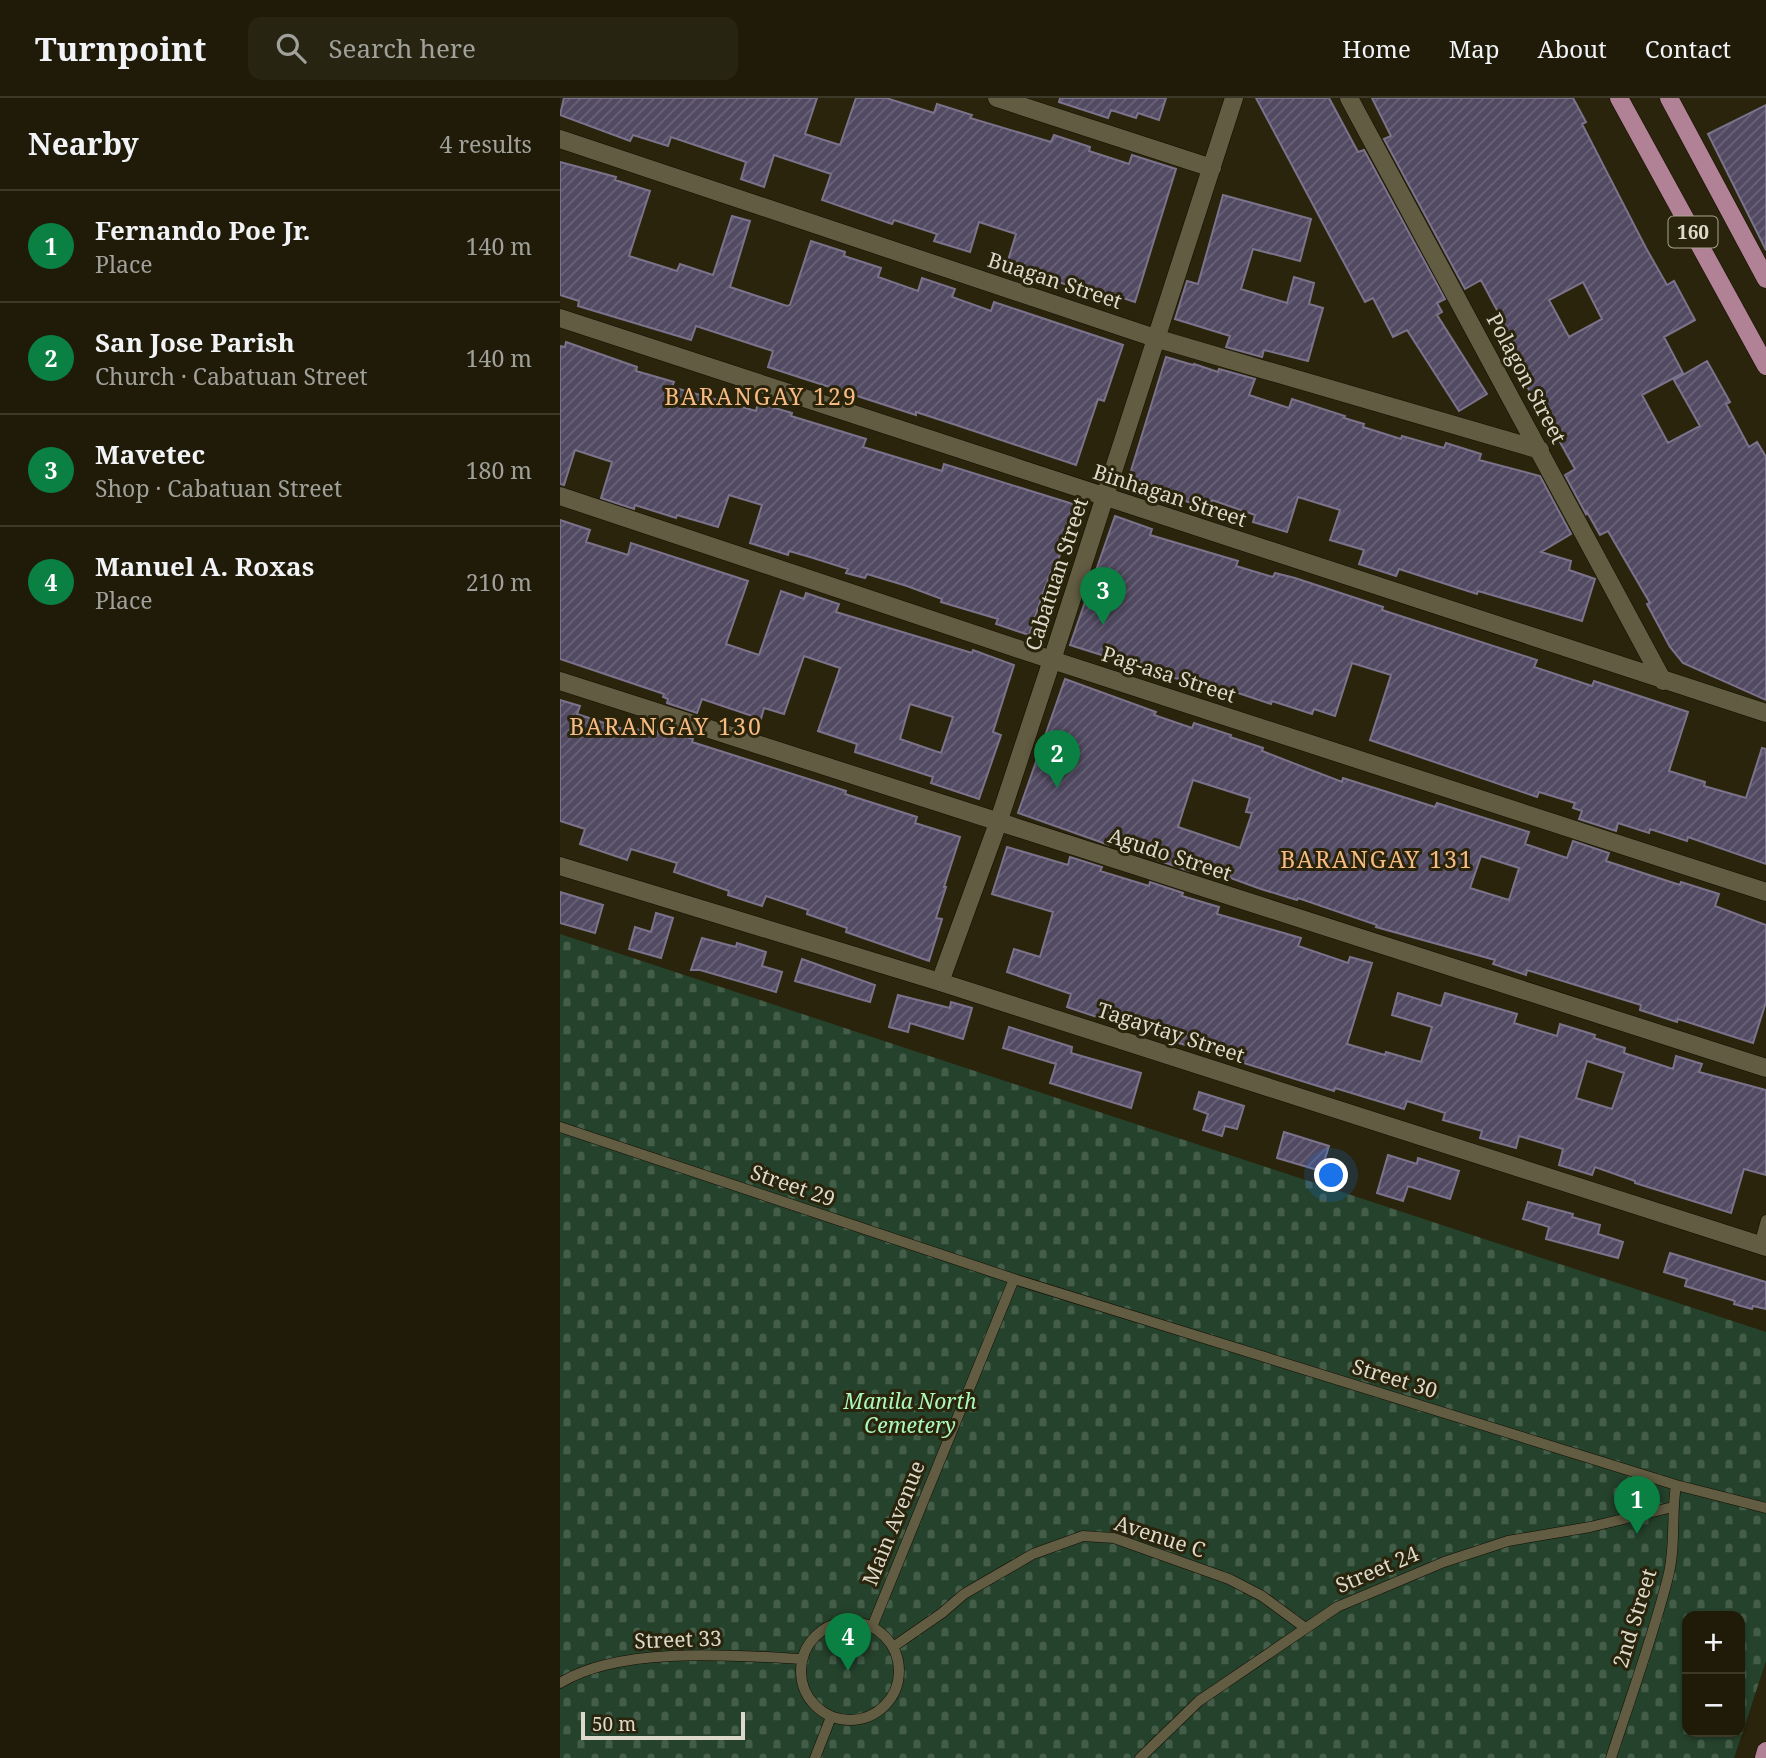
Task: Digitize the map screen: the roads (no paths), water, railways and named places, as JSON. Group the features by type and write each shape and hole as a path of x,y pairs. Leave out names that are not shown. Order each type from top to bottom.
{"main road":[{"name":"160","path":"1619,98 1766,366"},
{"name":"160","path":"1669,98 1766,279"},
{"path":"1764,1758 1766,1751"}],"street":[{"path":"997,98 1212,168"},
{"name":"Cabatuan Street","path":"940,982 998,823 1234,98"},
{"name":"Polagon Street","path":"1349,98 1663,681"},
{"name":"Buagan Street","path":"560,139 1155,338 1540,450"},
{"name":"Binhagan Street","path":"560,318 1766,713"},
{"name":"Pag-asa Street","path":"560,496 1052,660 1766,892"},
{"name":"Agudo Street","path":"560,681 1766,1068"},
{"name":"Tagaytay Street","path":"560,866 940,982 1762,1246"}],"lane":[{"name":"Street 29","path":"560,1127 1014,1279"},
{"path":"1762,1246 1766,1220"},
{"name":"Street 30","path":"1014,1279 1676,1485 1766,1508"},
{"name":"Main Avenue","path":"872,1627 1014,1279"},
{"name":"2nd Street","path":"1611,1758 1669,1575 1673,1543 1672,1507 1676,1485"},
{"name":"Street 24","path":"1140,1758 1199,1701 1337,1606 1444,1562 1508,1541 1590,1527 1672,1507"},
{"name":"Avenue C","path":"893,1647 943,1613 964,1594 1033,1554 1083,1536 1114,1538 1229,1579 1262,1596 1304,1627"},
{"path":"843,1622 872,1627 884,1635 893,1647 900,1669 895,1692 881,1710 859,1720 831,1717 819,1710 806,1696 800,1678 801,1659 816,1634 843,1622"},
{"name":"Street 33","path":"560,1684 591,1668 651,1657 801,1659"},
{"path":"815,1758 831,1717"}],"place":[{"name":"Mavetec","path":"1103,625"},
{"name":"San Jose Parish","path":"1057,788"},
{"name":"Fernando Poe Jr.","path":"1637,1534"},
{"name":"Manuel A. Roxas","path":"848,1671"}],"district":[{"name":"BARANGAY 129","path":"761,396"},
{"name":"BARANGAY 130","path":"666,726"},
{"name":"BARANGAY 131","path":"1377,859"}],"park label":[{"name":"Manila North Cemetery","path":"910,1413"}]}
